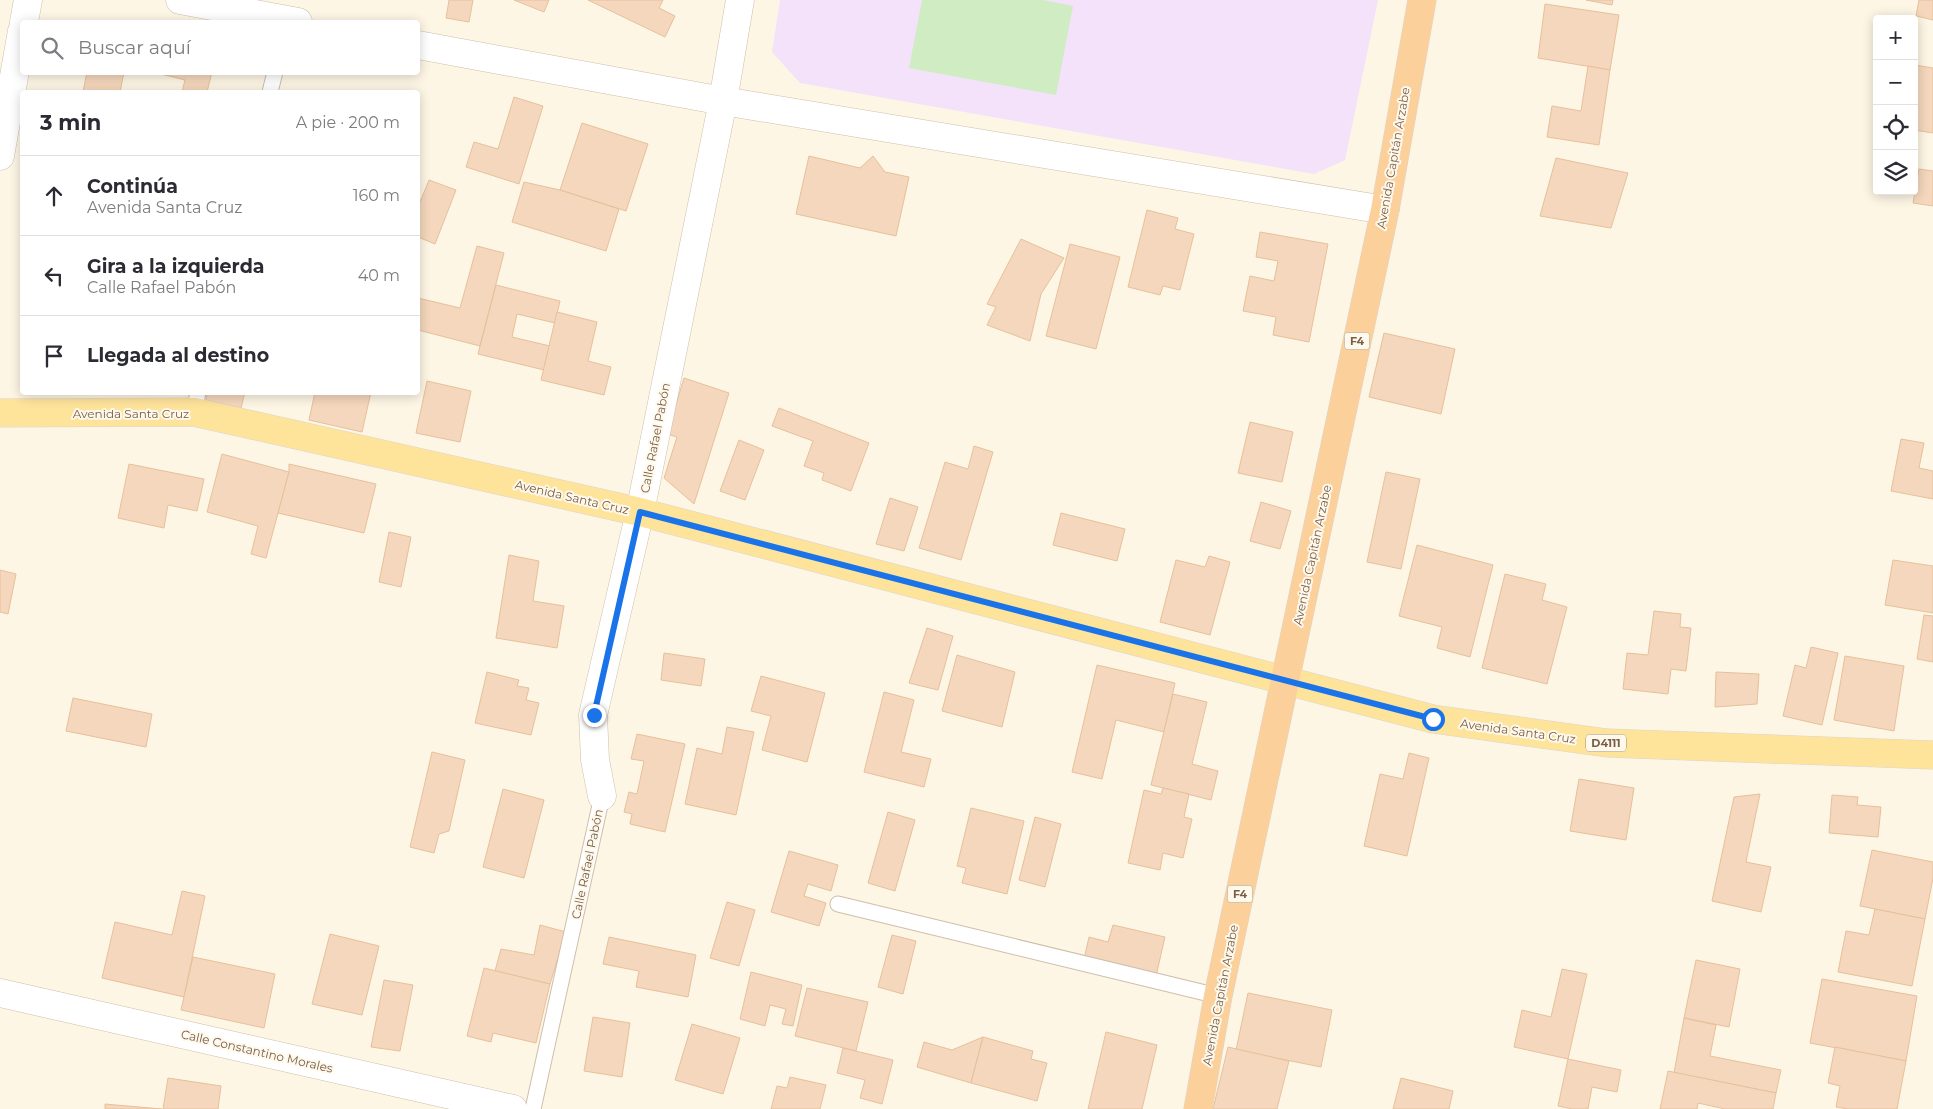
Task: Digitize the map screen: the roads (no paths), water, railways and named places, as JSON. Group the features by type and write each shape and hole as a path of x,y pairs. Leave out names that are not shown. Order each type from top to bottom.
{"highway":[{"name":"Avenida Capitán Arzabe","path":"1198,1109 1218,996 1385,210 1422,0"}],"main road":[{"name":"Avenida Santa Cruz","path":"0,413 196,402 640,512 1433,719 1607,743 1933,755"}],"street":[{"path":"24,20 28,0"},
{"path":"180,0 291,16"},
{"name":"Calle Rafael Pabón","path":"602,796 595,760 594,715 640,512 723,101 740,0"},
{"path":"0,156 20,41"},
{"path":"420,45 723,101 1385,210"},
{"name":"Calle Constantino Morales","path":"0,992 513,1109"}],"lane":[{"path":"270,90 274,75"},
{"name":"Calle Rafael Pabón","path":"533,1109 602,796"},
{"path":"838,904 1218,996"}]}
